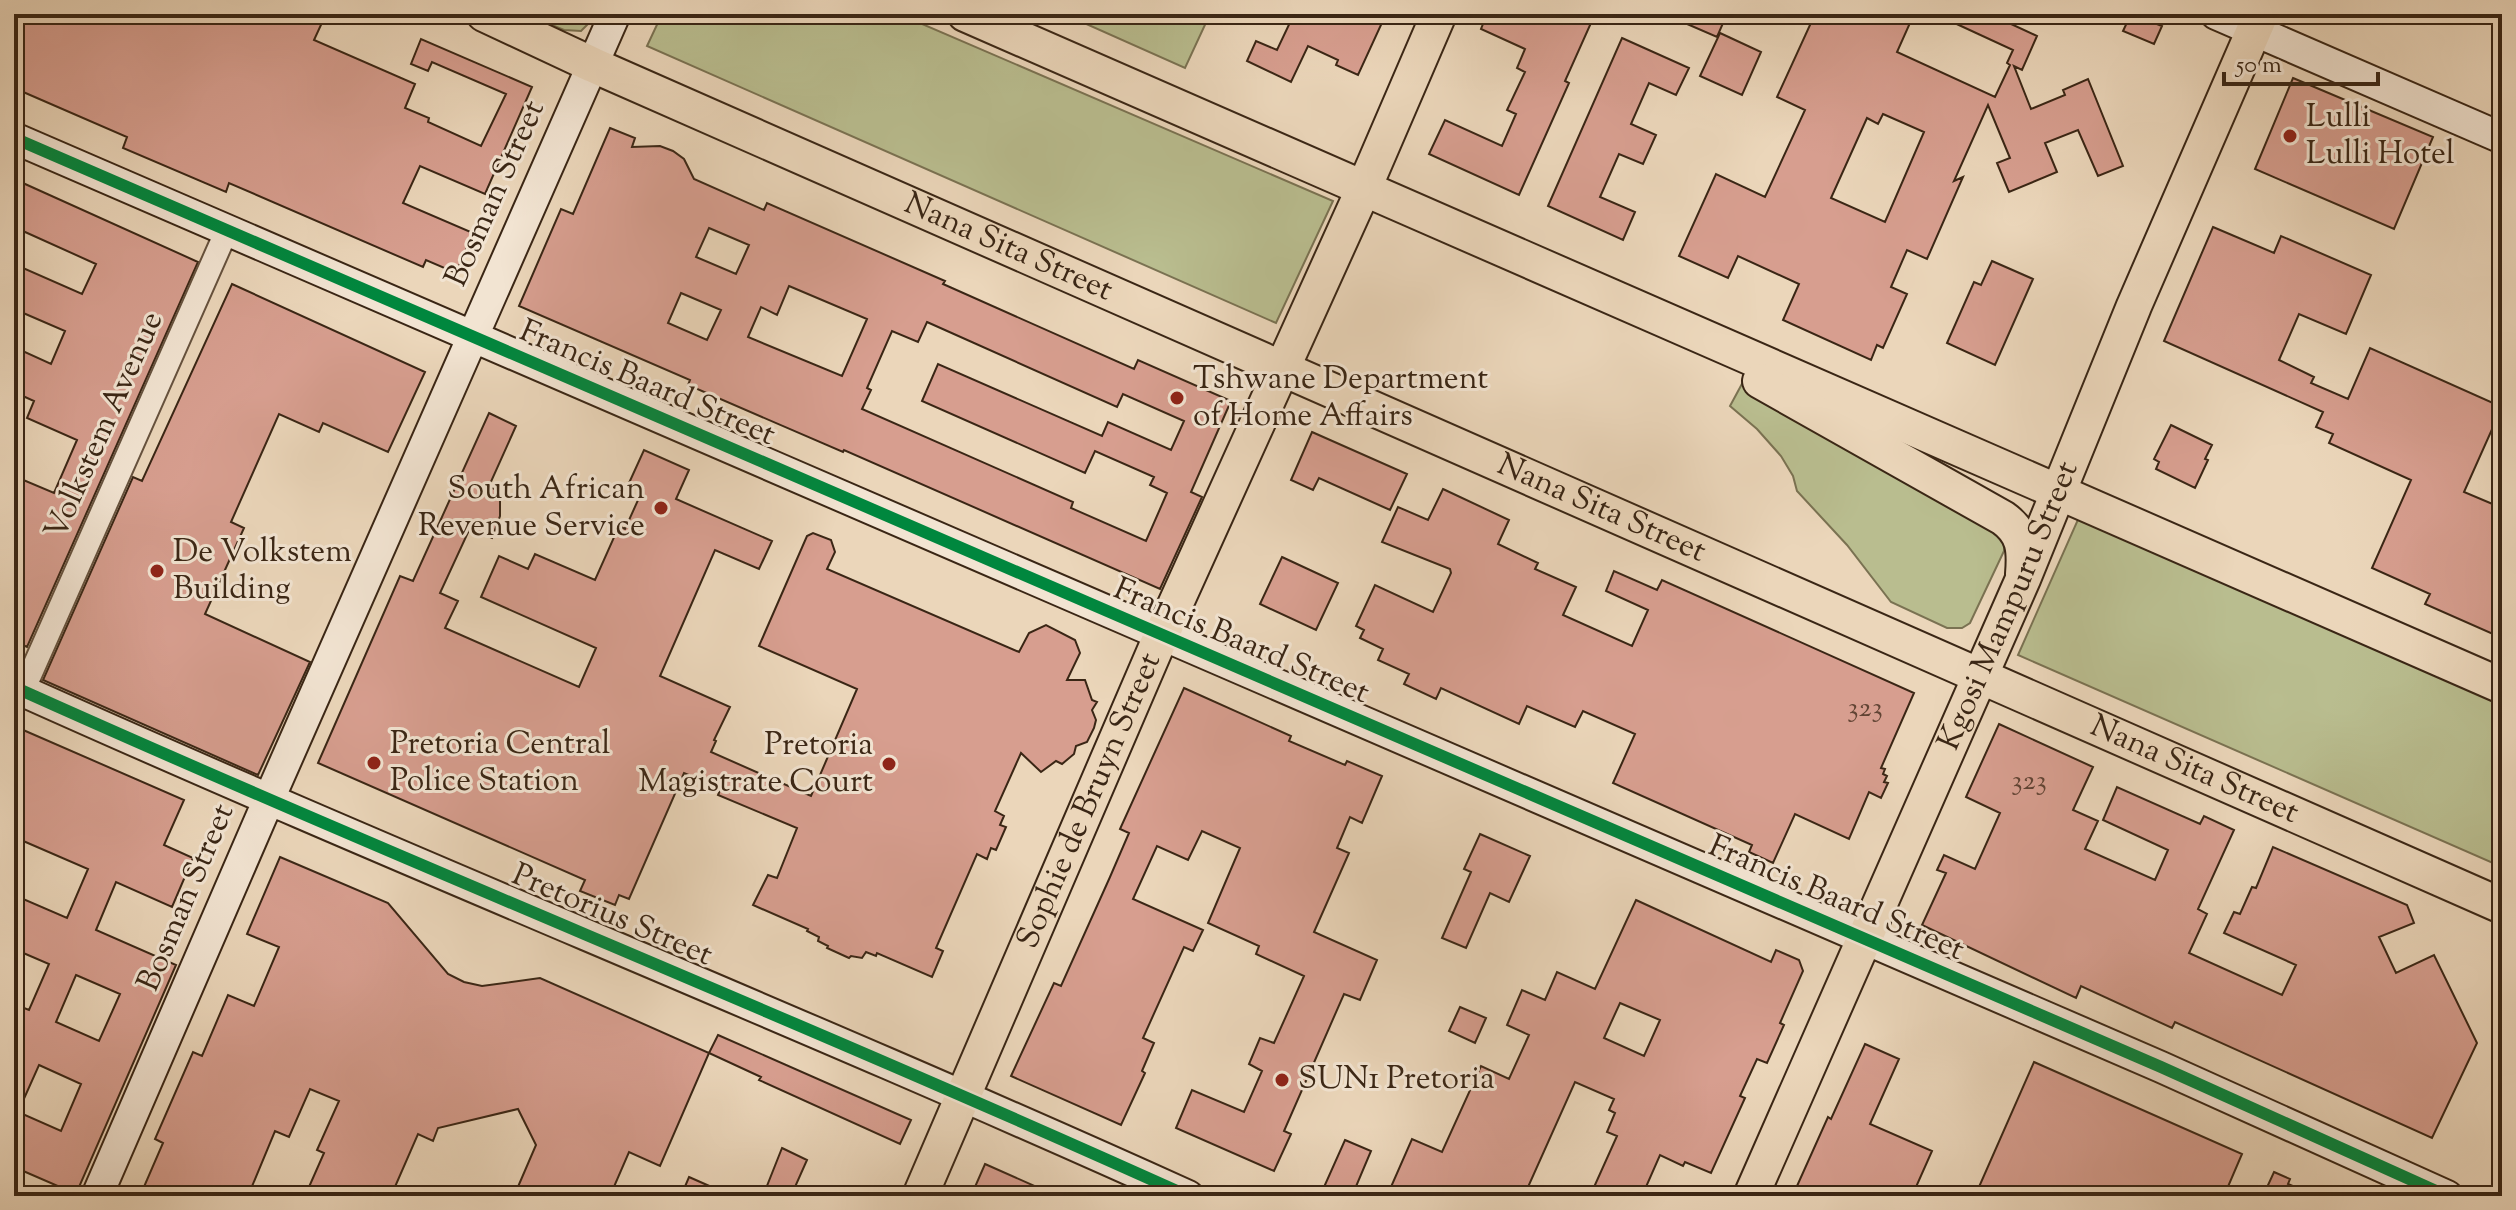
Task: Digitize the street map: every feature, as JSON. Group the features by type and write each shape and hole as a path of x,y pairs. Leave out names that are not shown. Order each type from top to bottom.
{"main road":[{"name":"Nana Sita Street","path":"484,14 593,65 2502,906"},
{"path":"965,14 2502,686"},
{"name":"Sophie de Bruyn Street","path":"920,1196 1161,636 1364,188 1439,14"},
{"name":"Kgosi Mampuru Street","path":"1751,1196 2023,579 2172,214 2258,22"},
{"path":"1657,317 1795,402 2003,518 2019,533 2024,555 2023,579"}],"street":[{"name":"Bosman Street","path":"97,1196 615,14"},
{"path":"2216,14 2258,22 2502,138"},
{"name":"Francis Baard Street","path":"14,138 2161,1067 2447,1196"},
{"name":"Volkstem Avenue","path":"18,689 227,230"},
{"name":"Pretorius Street","path":"18,689 964,1095 1188,1196"}],"green space":[{"path":"525,14 598,14 581,31 564,30"},
{"path":"662,14 899,14 1333,201 1276,323 647,46"},
{"path":"1088,14 1210,14 1185,68 1084,23"},
{"path":"1743,382 1995,530 2004,539 2004,551 1970,623 1962,628 1947,628 1891,602 1847,545 1797,491 1793,476 1781,456 1757,429 1730,406"},
{"path":"2080,515 2502,703 2502,867 2018,655"}],"building":[{"path":"14,14 326,14 314,40 415,84 405,108 481,146 506,94 432,62 428,71 411,64 421,39 532,87 485,194 420,166 403,203 473,233 456,273 426,260 423,267 229,183 226,192 123,148 127,137 14,88"},
{"path":"1294,14 1386,14 1358,75 1336,65 1338,60 1308,46 1291,82 1247,61 1256,41 1277,50"},
{"path":"1487,14 1595,14 1565,81 1569,83 1519,195 1429,154 1445,120 1502,146 1516,114 1507,110 1525,72 1517,68 1525,49 1481,29"},
{"path":"1664,14 1727,14 1717,37"},
{"path":"1815,14 1914,14 1897,52 1995,97 2010,65 2007,63 2013,50 1935,14 2016,14 2011,24 2037,36 2022,70 2014,66 2031,109 2065,95 2063,90 2088,79 2123,166 2098,176 2078,130 2045,143 2057,172 2009,192 1997,163 2010,158 1988,105 1954,181 1963,177 1927,259 1907,250 1891,287 1907,294 1883,348 1877,345 1871,360 1783,320 1799,284 1738,256 1728,278 1679,256 1716,174 1765,197 1805,110 1777,97","holes":["1883,114 1924,132 1885,222 1831,198 1867,118 1878,124"]},
{"path":"2131,14 2162,26 2154,44 2123,31"},
{"path":"1720,33 1761,52 1742,95 1700,76"},
{"path":"1622,38 1689,68 1676,95 1649,83 1631,124 1656,135 1643,164 1619,154 1600,197 1635,212 1623,240 1548,206"},
{"path":"2293,78 2433,137 2394,229 2255,169"},
{"path":"610,128 635,138 632,147 660,146 673,151 684,159 694,179 764,210 767,203 1134,369 1138,360 1231,401 1191,492 1202,497 1160,589 688,385 690,380 519,306 561,209 573,214","holes":["709,228 749,245 736,274 696,257","789,286 867,319 842,376 748,337 761,307 777,315","681,293 721,310 707,340 668,323","927,322 1117,407 1123,394 1184,421 1171,450 1108,422 1102,436 938,364 922,401 1085,473 1095,451 1154,477 1150,485 1167,493 1146,541 1071,508 1073,502 862,409 871,390 867,388 892,331 918,342"]},
{"path":"14,179 198,262 27,647 14,641 14,476 54,493 77,440 27,418 34,401 14,392 14,347 51,364 65,331 14,309 14,264 82,294 96,264 14,227"},
{"path":"2213,227 2274,253 2281,236 2371,275 2346,334 2299,314 2279,360 2314,377 2311,383 2348,399 2370,348 2502,407 2464,492 2502,508 2502,638 2425,604 2430,594 2372,568 2411,480 2329,443 2333,434 2316,427 2323,412 2164,341"},
{"path":"1992,261 2033,279 1995,365 1947,343 1974,282 1981,285"},
{"path":"232,284 425,372 388,452 323,423 319,432 279,414 231,522 244,528 205,614 310,662 258,775 43,680 133,477 142,481"},
{"path":"489,413 516,426 489,486 500,492 500,516 492,538 470,528 440,593 458,601 445,628 579,687 596,648 481,597 499,556 528,569 535,554 595,580 619,526 625,529 643,489 629,483 644,450 689,470 676,499 772,541 759,569 715,550 660,676 730,707 711,752 811,796 857,689 759,646 807,536 813,533 831,540 835,552 827,569 1019,652 1029,633 1046,625 1075,640 1080,653 1067,680 1085,680 1092,700 1097,702 1092,710 1096,720 1094,728 1087,742 1076,746 1074,754 1062,764 1056,761 1041,772 1021,753 995,811 1004,816 1000,825 1006,827 996,850 991,848 987,859 977,854 936,948 943,951 932,977 877,953 876,956 866,952 862,958 849,958 827,948 808,929 753,905 768,875 777,878 797,828 718,795 721,788 684,773 629,899 619,895 615,905 580,891 585,880 318,763 400,576 413,581"},
{"path":"2171,425 2212,445 2195,488 2156,469 2159,462 2154,459"},
{"path":"1312,432 1407,474 1390,510 1319,478 1313,490 1291,480"},
{"path":"1443,489 1509,520 1498,544 1538,563 1535,569 1576,587 1563,615 1632,646 1648,610 1606,591 1614,571 1657,590 1662,580 1914,693 1881,768 1885,769 1883,774 1887,776 1884,782 1888,783 1881,798 1869,792 1849,839 1795,814 1773,863 1749,852 1752,845 1613,783 1635,734 1583,711 1575,727 1527,706 1519,724 1441,688 1436,699 1404,684 1409,674 1378,660 1383,649 1360,638 1364,630 1356,626 1375,585 1433,612 1451,573 1450,569 1382,542 1398,507 1428,520"},
{"path":"1282,557 1338,583 1316,630 1260,604"},
{"path":"1184,688 1291,736 1289,741 1345,765 1347,761 1382,776 1362,823 1350,817 1337,848 1349,853 1314,932 1377,960 1360,1000 1344,994 1284,1131 1291,1134 1274,1171 1176,1128 1192,1090 1244,1112 1262,1071 1249,1064 1260,1038 1274,1043 1304,976 1256,954 1259,946 1208,923 1240,848 1202,831 1188,860 1157,846 1133,899 1203,930 1193,951 1184,947 1143,1038 1154,1043 1142,1071 1145,1073 1121,1125 1011,1076 1054,983 1061,986 1110,877 1129,833 1120,829"},
{"path":"1999,724 2093,767 2073,810 2098,821 2085,849 2155,880 2168,850 2103,820 2117,787 2200,824 2204,816 2234,830 2198,909 2207,914 2189,953 2282,995 2296,965 2224,933 2234,912 2240,914 2252,887 2256,888 2273,847 2407,905 2414,923 2379,937 2396,973 2434,955 2477,1043 2432,1138 2175,1022 2172,1028 2081,986 2076,998 1922,925 1946,873 1937,870 1944,855 1975,869 2000,813 1966,797"},
{"path":"14,726 184,800 164,845 193,858 172,907 116,882 96,930 176,965 76,1194 14,1167 14,1004 29,1010 49,964 14,949 14,895 67,918 88,869 14,837","holes":["76,975 120,994 99,1041 56,1022","39,1065 81,1084 61,1131 18,1112"]},
{"path":"1480,834 1530,856 1509,902 1490,893 1466,948 1442,938 1471,872 1464,869"},
{"path":"280,857 388,903 448,974 464,982 482,986 540,978 709,1053 660,1166 629,1152 610,1196 514,1196 536,1145 518,1109 438,1128 433,1141 418,1134 391,1196 305,1196 324,1153 317,1150 339,1101 310,1089 289,1137 275,1131 248,1196 140,1196 163,1143 155,1139 193,1052 202,1056 228,995 254,1006 279,947 247,934"},
{"path":"1636,900 1771,962 1776,950 1799,960 1803,971 1780,1023 1784,1025 1767,1063 1757,1059 1740,1096 1745,1098 1711,1173 1685,1162 1683,1166 1660,1155 1642,1196 1590,1196 1617,1136 1607,1132 1615,1113 1609,1110 1614,1099 1575,1082 1524,1196 1387,1196 1412,1139 1442,1152 1481,1066 1509,1079 1529,1035 1507,1025 1522,990 1545,1000 1557,972 1595,989","holes":["1620,1003 1660,1020 1644,1056 1604,1038"]},
{"path":"1460,1007 1486,1018 1475,1043 1449,1031"},
{"path":"718,1035 911,1120 900,1144 759,1080 761,1077 709,1053"},
{"path":"1865,1044 1899,1059 1870,1124 1932,1151 1912,1196 1819,1196 1797,1186"},
{"path":"2034,1062 2242,1154 2224,1196 1975,1196"},
{"path":"1345,1140 1371,1151 1352,1196 1320,1196"},
{"path":"782,1148 807,1160 791,1196 763,1196"},
{"path":"985,1164 1057,1196 971,1196"},
{"path":"2274,1172 2290,1179 2288,1184 2316,1196 2263,1196"},
{"path":"689,1177 732,1196 681,1196"}],"cycle path":[{"path":"14,138 2161,1067 2447,1196"},
{"path":"14,687 1188,1196"}],"place":[{"name":"Lulli Lulli Hotel","path":"2290,136"},
{"name":"Tshwane Department of Home Affairs","path":"1177,398"},
{"name":"South African Revenue Service","path":"661,508"},
{"name":"De Volkstem Building","path":"157,571"},
{"name":"Pretoria Central Police Station","path":"374,763"},
{"name":"Pretoria Magistrate Court","path":"889,764"},
{"name":"SUN1 Pretoria","path":"1282,1080"}]}
